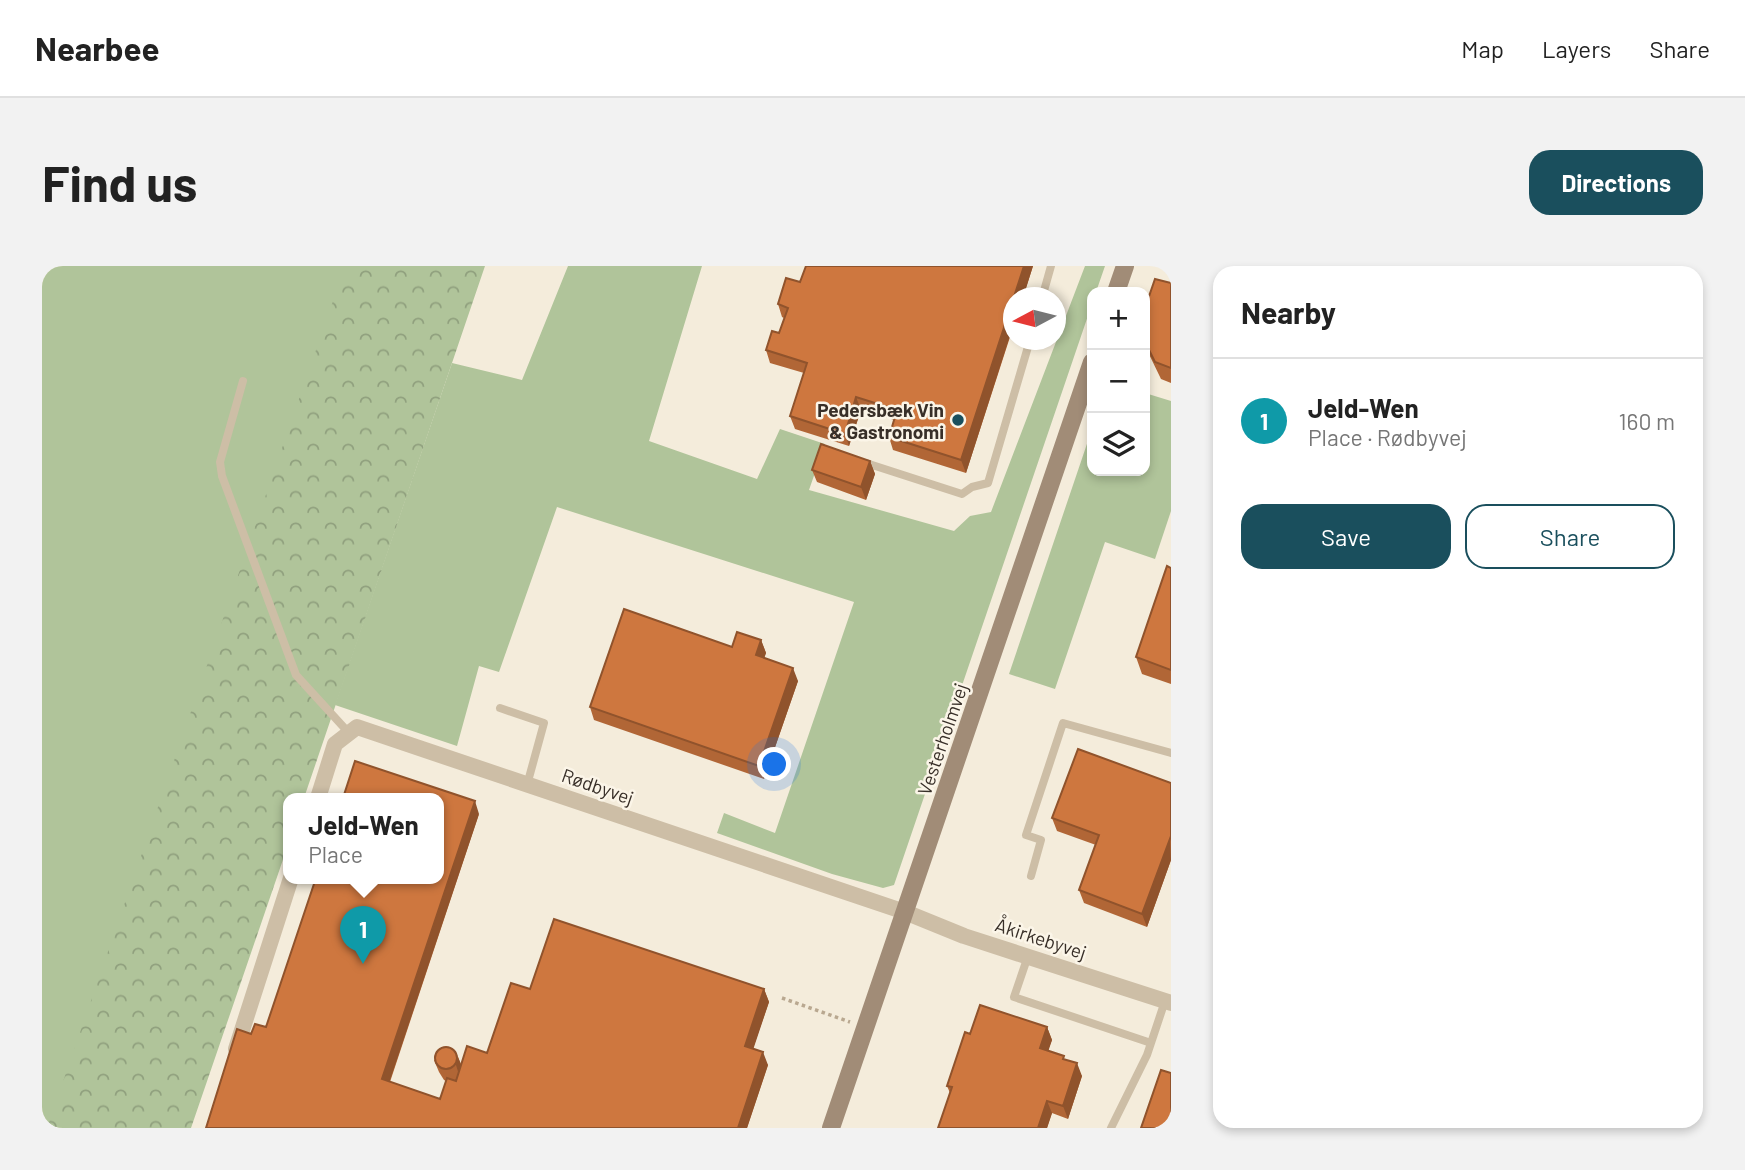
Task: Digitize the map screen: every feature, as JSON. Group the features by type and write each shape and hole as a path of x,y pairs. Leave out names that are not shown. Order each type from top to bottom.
{"street":[{"path":"1118,287 1125,266"},
{"name":"Vesterholmvej","path":"831,1128 1087,377"},
{"name":"Rødbyvej","path":"349,733 357,727 905,912"},
{"path":"320,793 335,744 349,733"},
{"path":"232,1062 289,884"},
{"name":"Åkirkebyvej","path":"905,912 964,936 1169,997"}],"lane":[{"path":"1045,287 1051,266"},
{"path":"866,463 961,494 972,487 988,483 1027,350"},
{"path":"243,381 220,461 222,476 296,675 349,733"},
{"path":"500,708 544,723 527,785"},
{"path":"1031,876 1041,840 1026,835 1063,723 1171,753"},
{"path":"1028,956 1014,998 1151,1042"},
{"name":"Åkirkebyvej","path":"1111,1128 1147,1055 1169,997"}],"path":[{"path":"782,998 866,1027"}],"green space":[{"path":"42,266 350,266 57,1128 42,1128"},
{"path":"345,266 485,266 306,793 283,793 283,860 191,1128 47,1128"},
{"path":"568,266 702,266 649,441 757,479 780,429 825,444 809,490 954,531 970,516 991,512 1053,350 1066,350 1066,316 1085,266 1105,266 1098,287 1087,287 1087,319 894,885 883,888 832,874 717,833 724,813 775,833 854,602 557,507 499,672 479,666 457,746 335,705 452,363 522,380"},
{"path":"1150,395 1171,401 1171,511 1155,559 1105,542 1055,689 1009,674 1087,444 1087,476 1150,476"}],"building":[{"path":"806,266 1024,266 1017,287 1003,287 1003,331 961,460 889,437 897,410 856,397 845,434 790,416 807,363 766,350 772,331 779,333 788,308 778,304 786,278 800,282"},
{"path":"1155,279 1171,283 1171,368 1155,362 1150,352 1150,294"},
{"path":"821,444 870,461 861,487 812,470"},
{"path":"1167,566 1171,568 1171,670 1136,657"},
{"path":"624,609 732,647 737,632 761,640 756,655 793,668 759,766 590,707"},
{"path":"1078,749 1171,783 1171,836 1142,914 1079,890 1099,835 1052,818"},
{"path":"355,761 475,801 382,1079 440,1099 447,1078 456,1081 467,1046 487,1053 511,983 530,989 554,919 764,989 745,1046 763,1052 738,1128 206,1128 237,1029 251,1034 255,1024 266,1027 314,884 444,884 444,793 345,793"},
{"path":"980,1005 1047,1027 1040,1048 1077,1063 1063,1106 1047,1101 1038,1128 938,1128 952,1087 947,1086 965,1032 970,1034"},
{"path":"446,1047 454,1050 457,1058 454,1066 446,1069 438,1066 435,1058 438,1050"},
{"path":"1161,1070 1171,1073 1171,1128 1141,1128"}],"place":[{"name":"Pedersbæk Vin & Gastronomi","path":"958,420"},
{"name":"Jeld-Wen","path":"363,964"}]}
